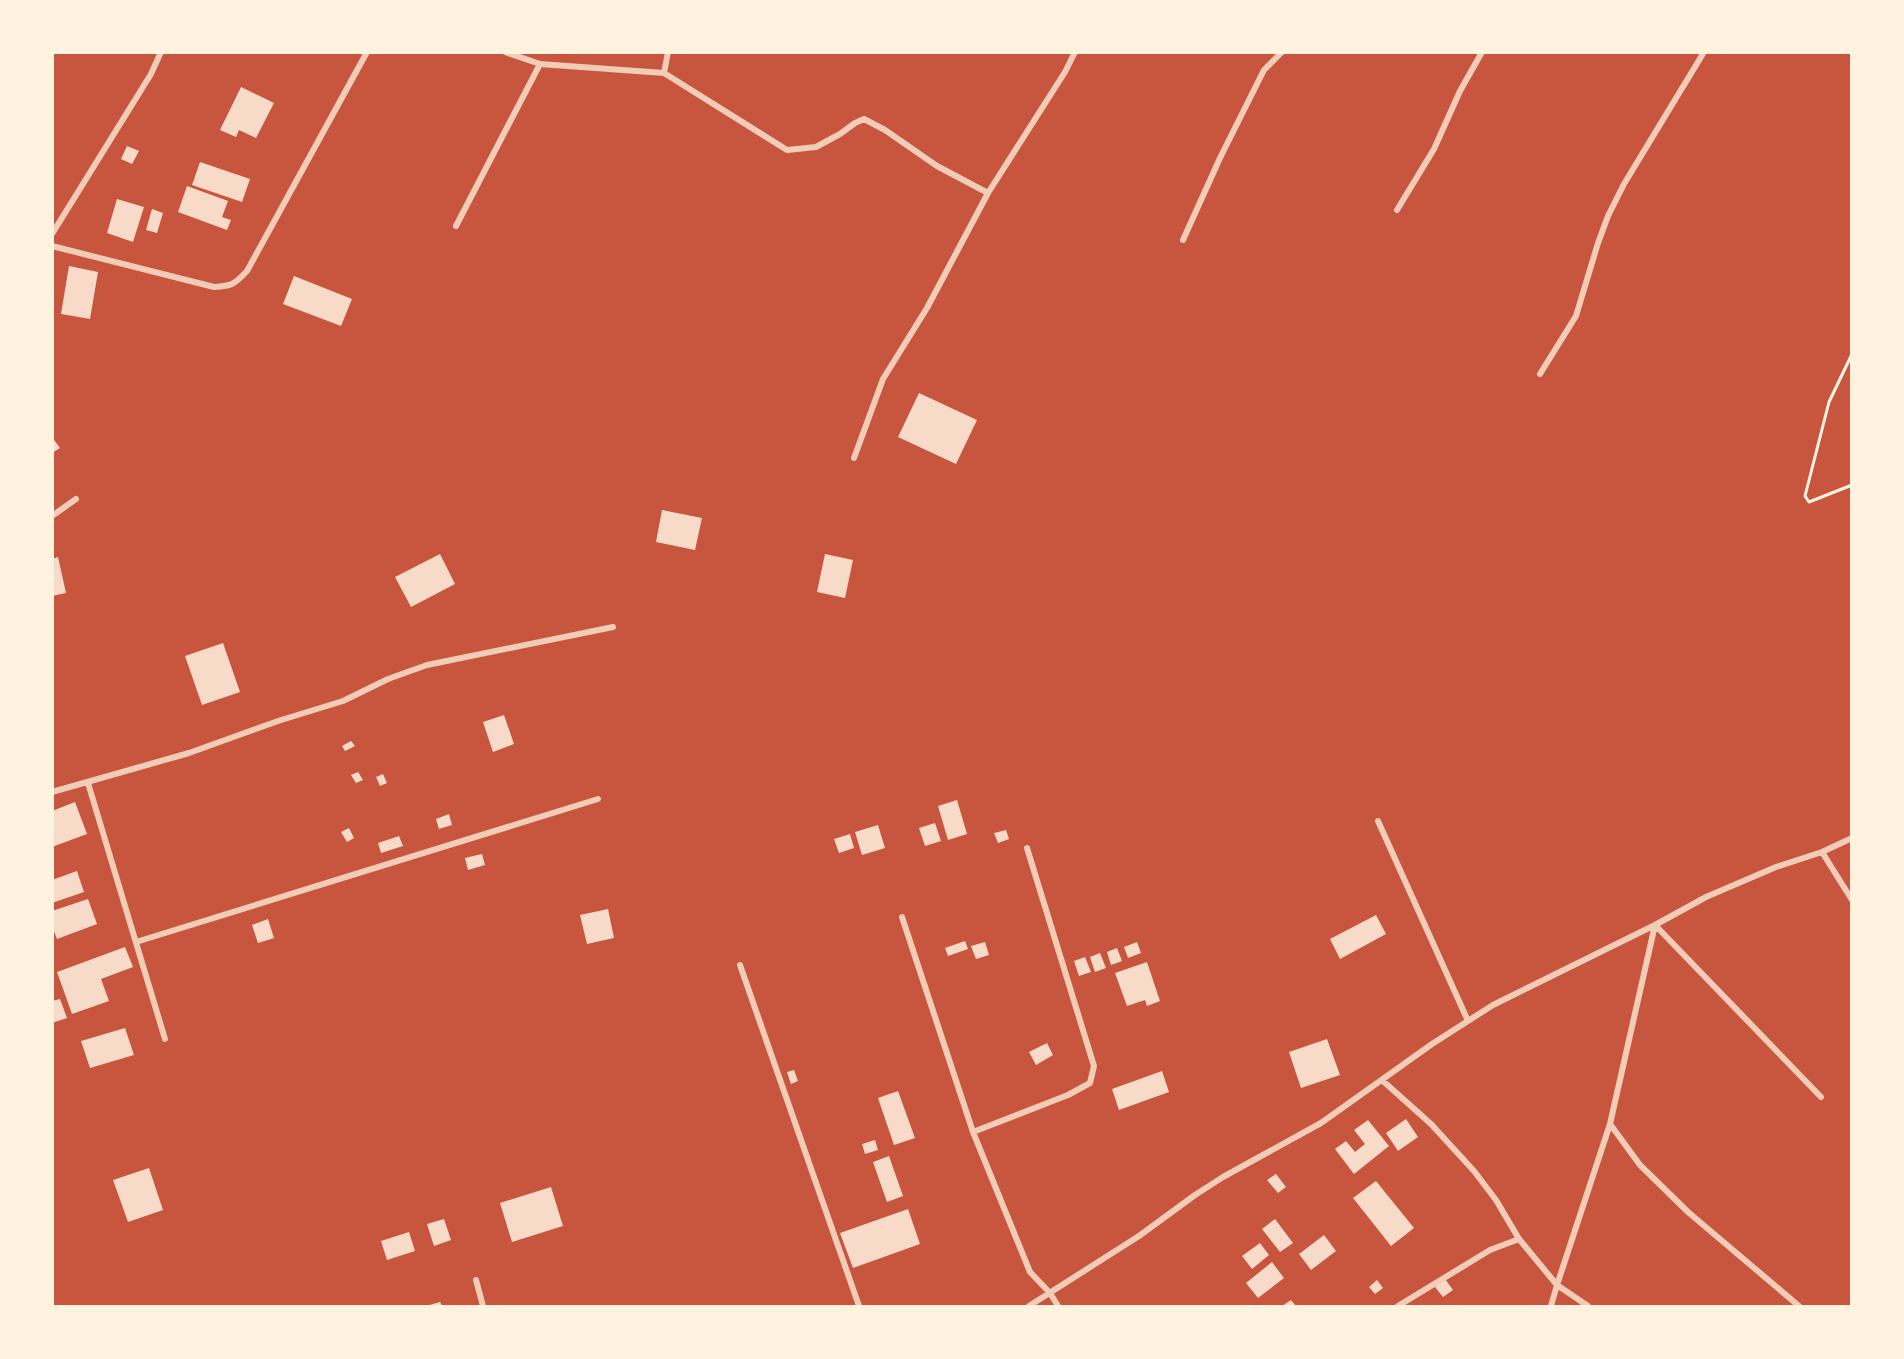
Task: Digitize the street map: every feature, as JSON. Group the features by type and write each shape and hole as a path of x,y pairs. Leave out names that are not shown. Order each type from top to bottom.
{"street":[{"path":"52,234 151,74 161,52"},
{"path":"52,246 214,287 236,283 248,271 367,52"},
{"path":"505,52 540,64 664,73 787,150 816,147 864,119 885,130 936,165 988,193"},
{"path":"664,73 668,52"},
{"path":"854,458 883,379 927,308 988,193 1065,72 1075,52"},
{"path":"1183,240 1220,158 1264,70 1282,52"},
{"path":"1397,210 1434,149 1460,91 1482,52"},
{"path":"1540,375 1576,316 1598,243 1624,184 1704,52"},
{"path":"456,226 540,64"},
{"path":"52,516 76,499"},
{"path":"52,792 189,753 278,721 343,701 388,679 427,666 613,627"},
{"path":"88,783 165,1039"},
{"path":"136,942 598,799"},
{"path":"1378,821 1468,1021"},
{"path":"1029,1306 1139,1236 1223,1177 1321,1123 1432,1044 1493,1005 1655,926 1706,897 1776,867 1822,852 1851,838"},
{"path":"974,1132 1068,1095 1090,1083 1094,1066 1026,848"},
{"path":"1822,852 1851,900"},
{"path":"902,917 974,1132 1030,1272 1050,1293 1058,1306"},
{"path":"1655,926 1821,1098"},
{"path":"1551,1306 1610,1124 1655,926"},
{"path":"740,965 860,1306"},
{"path":"1383,1081 1431,1124 1474,1171 1496,1200 1519,1239 1557,1285 1588,1306"},
{"path":"1610,1124 1640,1165 1688,1212 1799,1306"},
{"path":"1398,1306 1490,1250 1519,1239"},
{"path":"476,1280 483,1306"}],"path":[{"path":"1851,354 1829,402 1805,496 1809,502 1851,485"}],"building":[{"path":"241,87 274,103 256,138 239,130 236,137 220,130"},
{"path":"127,146 139,151 132,164 121,159"},
{"path":"200,162 250,179 242,202 192,185"},
{"path":"187,186 228,201 222,217 231,220 227,230 178,212"},
{"path":"117,199 144,207 133,242 107,233"},
{"path":"152,209 163,213 157,233 146,230"},
{"path":"69,266 98,272 90,319 61,314"},
{"path":"294,276 352,299 341,326 283,304"},
{"path":"919,393 977,420 956,464 898,437"},
{"path":"52,437 60,448 52,453"},
{"path":"662,510 702,518 695,550 656,542"},
{"path":"440,554 455,584 411,607 395,577"},
{"path":"825,554 853,560 845,598 817,592"},
{"path":"58,557 66,593 52,596 52,559"},
{"path":"223,643 240,692 202,705 185,656"},
{"path":"504,715 514,744 493,752 483,722"},
{"path":"351,741 355,746 345,751 342,746"},
{"path":"358,772 363,780 356,783 351,775"},
{"path":"383,774 387,783 380,786 376,777"},
{"path":"957,800 967,834 948,840 938,806"},
{"path":"75,802 87,834 52,847 52,811"},
{"path":"449,814 452,825 439,829 436,819"},
{"path":"935,823 941,841 925,846 919,828"},
{"path":"878,825 885,848 862,855 855,832"},
{"path":"349,828 354,838 347,842 341,832"},
{"path":"1006,830 1009,839 998,843 994,833"},
{"path":"850,834 854,848 839,853 834,839"},
{"path":"399,836 403,846 381,853 378,843"},
{"path":"482,854 485,865 468,870 465,858"},
{"path":"77,871 84,892 52,903 52,880"},
{"path":"88,899 97,924 57,939 52,926 52,911"},
{"path":"608,909 614,938 587,944 580,915"},
{"path":"1376,915 1386,934 1340,959 1330,939"},
{"path":"268,919 274,938 258,943 252,925"},
{"path":"965,941 968,949 948,956 945,948"},
{"path":"985,942 989,955 976,959 971,946"},
{"path":"1137,942 1141,953 1128,958 1124,947"},
{"path":"125,947 133,967 101,979 109,1001 72,1014 57,972"},
{"path":"1117,948 1122,961 1111,965 1107,952"},
{"path":"1100,953 1106,968 1095,972 1090,957"},
{"path":"1085,957 1091,972 1079,976 1074,961"},
{"path":"1147,962 1160,1001 1147,1006 1145,1000 1127,1006 1115,973"},
{"path":"60,999 67,1018 52,1023 52,1001"},
{"path":"125,1028 134,1055 90,1068 81,1041"},
{"path":"1327,1039 1340,1075 1301,1088 1289,1052"},
{"path":"1047,1043 1053,1055 1036,1065 1029,1052"},
{"path":"794,1070 798,1081 791,1084 787,1072"},
{"path":"1162,1071 1169,1092 1119,1110 1112,1089"},
{"path":"898,1091 915,1138 894,1145 878,1098"},
{"path":"1406,1119 1418,1137 1398,1151 1386,1133"},
{"path":"1368,1120 1389,1146 1354,1174 1335,1149 1346,1141 1355,1152 1365,1144 1354,1130"},
{"path":"875,1140 878,1150 865,1154 862,1144"},
{"path":"889,1156 903,1196 887,1202 873,1162"},
{"path":"149,1168 163,1210 128,1222 113,1180"},
{"path":"1276,1174 1286,1187 1278,1193 1267,1180"},
{"path":"1376,1181 1414,1228 1391,1246 1353,1198"},
{"path":"551,1187 563,1226 512,1242 500,1203"},
{"path":"908,1209 920,1244 853,1268 840,1233"},
{"path":"444,1219 451,1240 434,1246 427,1224"},
{"path":"1275,1219 1293,1243 1280,1252 1262,1229"},
{"path":"409,1232 415,1251 387,1260 381,1241"},
{"path":"1324,1235 1336,1251 1311,1270 1299,1254"},
{"path":"1260,1243 1269,1255 1252,1269 1242,1256"},
{"path":"1272,1262 1284,1278 1258,1298 1246,1283"},
{"path":"1445,1279 1453,1290 1443,1297 1435,1287"},
{"path":"1377,1280 1383,1288 1375,1294 1369,1287"},
{"path":"1291,1300 1296,1306 1282,1306"},
{"path":"440,1302 442,1306 426,1306"}]}
